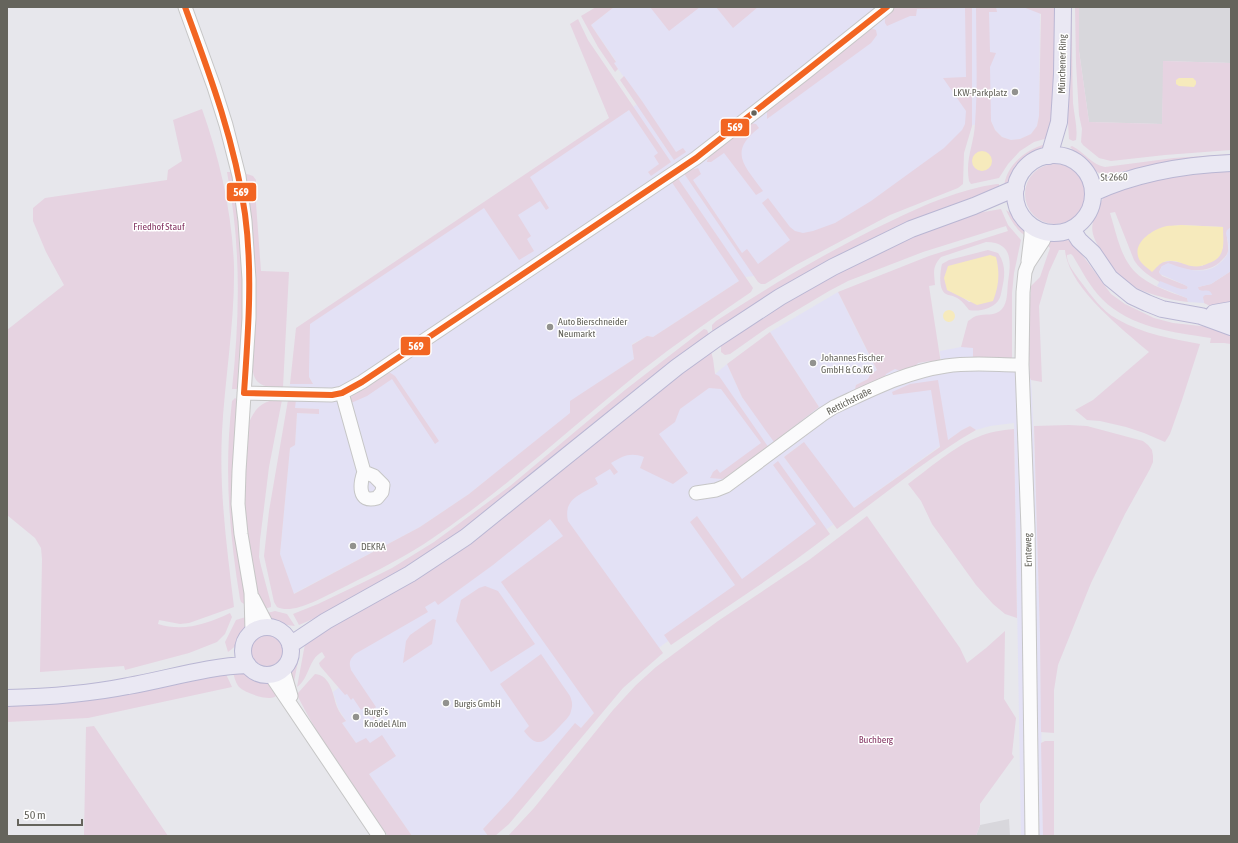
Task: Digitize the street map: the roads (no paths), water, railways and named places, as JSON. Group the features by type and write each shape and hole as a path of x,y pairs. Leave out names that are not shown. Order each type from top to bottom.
{"main road":[{"name":"Münchener Ring","path":"1049,156 1059,122 1062,74 1062,7"},
{"name":"Münchener Ring","path":"1059,122 1067,158"},
{"path":"1049,156 1067,158 1080,165 1089,177 1093,193 1090,210 1077,225 1064,232 1047,232 1030,225 1023,217 1016,196 1019,178 1027,167 1037,160 1049,156"},
{"name":"St 2660","path":"1093,193 1111,185 1139,176 1182,168 1231,164"},
{"name":"St 2660","path":"1089,177 1139,176"},
{"path":"280,635 290,657 287,664 276,671 258,673 246,658 245,641 252,632 260,628 280,635 326,621 404,578 466,537 677,368 716,339 780,297 812,278 911,229 974,206 1016,196"},
{"path":"1077,225 1090,241 1093,253 1110,278 1125,291 1146,303 1162,309 1201,316 1231,327"},
{"path":"1214,314 1231,310"},
{"path":"1178,312 1231,314"},
{"path":"7,698 97,691 127,686 193,672 246,658"}],"street":[{"path":"185,7 214,87 233,154 241,191 246,236 249,285 248,343 238,504 242,541 251,593 252,632"},
{"path":"244,393 326,395 342,392 362,382 500,288 696,158 887,7"},
{"name":"Ernteweg","path":"1028,264 1031,236 1030,225"},
{"name":"Ernteweg","path":"1032,836 1028,528 1022,365 1023,287 1025,272 1028,264 1047,232"},
{"name":"Rettichstraße","path":"696,493 716,490 726,486 834,407 904,375 963,364 1022,365"},
{"path":"342,392 364,472"},
{"path":"251,593 280,635"},
{"path":"276,671 288,687 298,715 379,836"}],"place":[{"name":"LKW-Parkplatz","path":"1015,92"},
{"name":"Auto Bierschneider Neumarkt","path":"550,327"},
{"name":"Johannes Fischer GmbH & Co.KG","path":"813,363"},
{"name":"DEKRA","path":"353,546"},
{"name":"Burgis GmbH","path":"446,703"},
{"name":"Burgi's Knödel Alm","path":"356,717"}],"park label":[{"name":"Friedhof Stauf","path":"159,226"},
{"name":"Buchberg","path":"876,739"}]}
